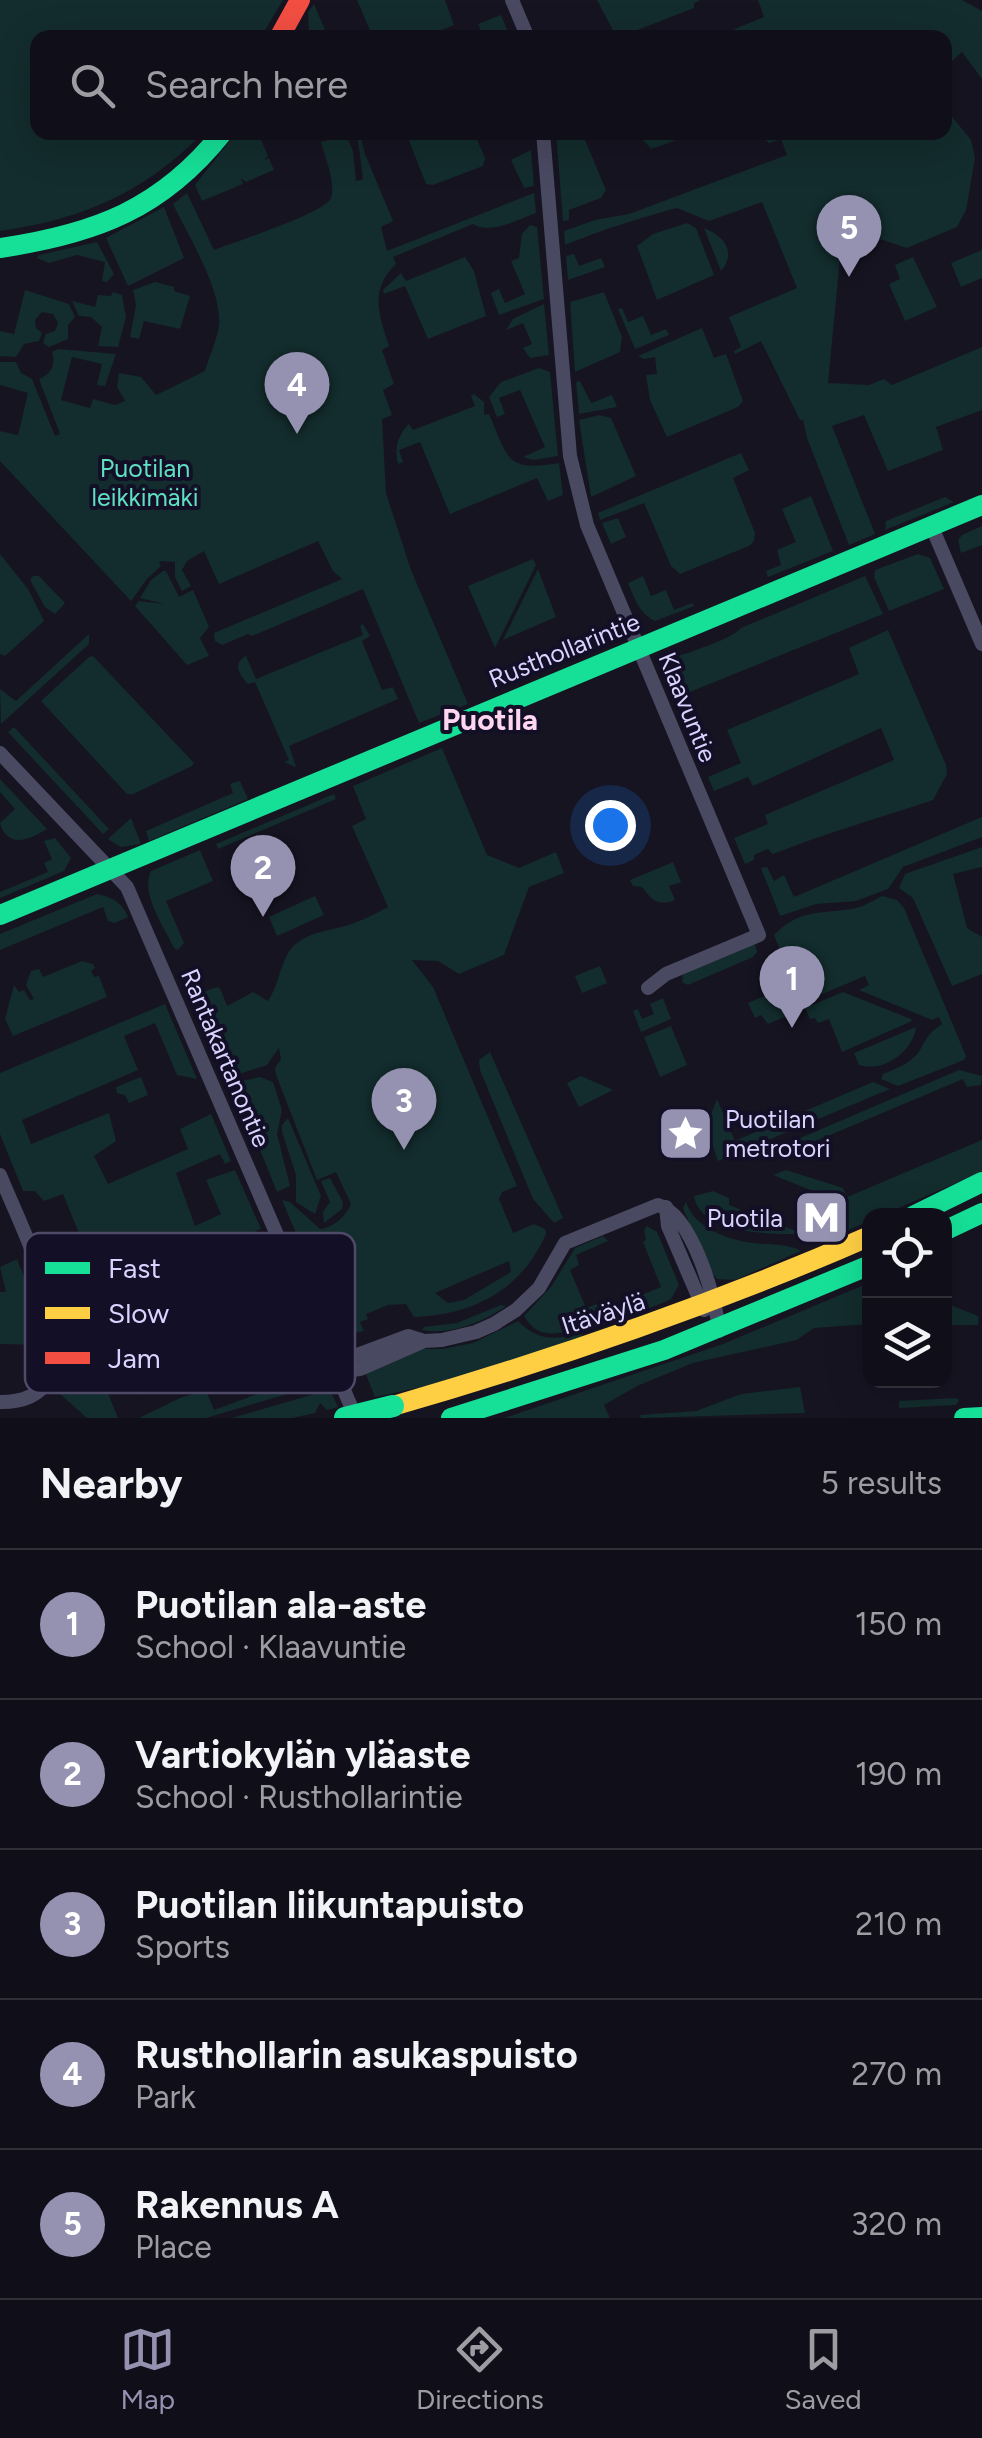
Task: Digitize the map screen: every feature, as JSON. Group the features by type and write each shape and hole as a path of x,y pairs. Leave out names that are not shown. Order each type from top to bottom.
{"main road":[{"path":"283,30 300,0"},
{"path":"0,248 32,245 119,220 174,185 216,140"},
{"name":"Rusthollarintie","path":"0,914 982,505"},
{"path":"929,1208 982,1182"},
{"path":"952,1227 982,1213"},
{"name":"Itäväylä","path":"345,1418 531,1366 709,1305 862,1239"},
{"path":"452,1418 719,1331 862,1269"},
{"path":"964,1418 982,1416"}],"street":[{"path":"512,0 525,30"},
{"name":"Klaavuntie","path":"544,140 568,434 586,525 759,935 666,974 648,988"},
{"path":"931,525 982,644"},
{"name":"Rantakartanontie","path":"0,753 127,887 276,1233"},
{"path":"0,1175 25,1238"},
{"path":"355,1370 424,1341 458,1337 494,1324 528,1301 566,1243 648,1208 666,1207 682,1222 719,1331"},
{"path":"0,1402 16,1402 34,1393"},
{"name":"Rantakartanontie","path":"345,1393 356,1418"}],"green space":[{"path":"0,0 283,0 265,30 30,30 30,140 195,140 158,172 110,200 59,219 0,231"},
{"path":"357,0 445,0 454,25 442,30 370,30"},
{"path":"597,0 700,0 694,8 638,30 613,30"},
{"path":"758,0 962,0 982,11 982,79 962,52 952,61 952,30 732,30 764,17"},
{"path":"314,4 325,30 309,30 308,12"},
{"path":"501,15 507,30 481,30 478,24"},
{"path":"952,117 971,140 975,158 966,210 957,227 907,248 843,227 828,383 869,385 884,379 892,385 982,347 982,410 936,427 943,450 888,471 864,415 832,426 875,534 849,545 803,420 761,341 735,354 734,351 741,347 729,317 797,288 762,202 709,221 677,208 565,245 564,231 629,214 787,155 781,140 952,140"},
{"path":"230,140 261,140 268,156 264,160 269,158 274,170 246,182 241,178 243,184 202,201 195,185"},
{"name":"Puotilan leikkimäki","path":"348,140 356,181 363,179 358,140 362,140 393,221 381,227 387,251 534,193 536,213 496,227 473,224 393,257 396,264 379,293 389,346 382,350 394,384 383,390 392,415 382,419 386,493 411,570 468,704 419,723 363,589 252,636 248,634 222,645 215,641 214,633 342,579 333,571 318,541 219,584 204,551 187,561 182,570 191,586 182,591 175,577 175,562 159,561 161,566 131,601 0,461 0,431 18,435 28,393 0,385 0,362 16,362 21,373 32,379 55,436 60,434 39,379 52,368 52,352 58,349 116,354 105,386 97,385 102,364 72,357 61,400 90,408 93,399 115,405 125,401 117,387 119,373 141,377 156,395 205,371 218,331 218,311 203,263 173,204 187,193 214,250 278,227 326,204 331,198 331,177 321,142"},
{"path":"409,140 477,140 485,158 483,166 433,185 426,184"},
{"path":"557,140 585,140 606,190 601,198 569,210 569,220 563,221"},
{"path":"643,140 676,140 651,149"},
{"path":"531,150 534,186 524,188 511,160"},
{"path":"164,207 184,258 128,286 106,238"},
{"path":"687,223 696,228 714,275 657,300 637,246 653,234"},
{"path":"530,225 537,227 544,299 499,315 491,293 499,289 505,303 525,294 511,261 519,258 522,234"},
{"path":"704,228 726,245 728,257 721,271"},
{"path":"97,242 114,274 107,282 102,281 105,262 77,255 49,263 37,258 39,255"},
{"path":"982,250 982,278 961,287 951,263"},
{"path":"574,254 579,266 601,258 605,267 568,280 566,256"},
{"path":"465,257 474,271 486,316 428,339 405,286 384,294 383,290 401,273 406,281"},
{"path":"913,257 937,307 905,321 889,284 900,279 895,265"},
{"path":"155,282 190,296 180,329 144,321 139,339 130,337 136,305 133,290"},
{"path":"25,290 69,304 75,317 68,325 68,339 49,347 43,343 58,323 53,314 42,312 35,320 42,333 39,341 24,344 16,357 0,356 0,331 14,334"},
{"path":"113,292 122,295 126,317 118,347 98,346 102,327 91,317 79,316 72,301 95,307 98,295 111,296"},
{"path":"604,292 622,337 620,352 575,372 570,302"},
{"path":"544,304 549,355 530,358 523,348 532,344 523,323 506,330 513,319"},
{"path":"622,308 628,322 643,316 651,335 666,329 669,335 635,349 618,309"},
{"path":"702,328 714,358 726,354 743,401 738,407 667,437 650,400 646,375 657,374 655,357 638,356"},
{"path":"539,368 550,372 558,456 533,460 523,457 545,447 520,390 499,398 505,414 497,417 489,397 501,382"},
{"path":"580,381 591,403 612,395 617,407 579,414 576,382"},
{"path":"474,394 484,402 484,415 489,414 511,459 528,465 559,463 563,495 548,501 537,478 450,514 420,442 399,450 403,462 398,464 398,442 409,424 413,430 475,406 471,396"},
{"path":"599,415 611,418 636,476 591,497 579,420"},
{"path":"741,453 749,470 733,478 755,533 749,546 680,574 671,566 644,503 600,520 598,513"},
{"path":"811,496 833,551 768,577 766,571 781,565 777,550 796,542 782,509"},
{"path":"945,497 954,502 885,530 886,521"},
{"path":"618,518 626,537 611,544 602,523"},
{"path":"982,526 982,545 961,553 958,540"},
{"path":"0,554 28,589 44,621 5,656 0,654"},
{"path":"918,554 930,558 944,589 889,611 874,577 875,570"},
{"path":"533,559 536,565 495,648 468,586"},
{"path":"538,569 556,617 503,640"},
{"path":"163,571 179,597 193,590 209,627 200,638 209,656 187,665 135,606 139,601 164,604 140,598 151,580"},
{"path":"39,576 65,603 55,614 45,607 30,580"},
{"path":"643,576 651,596 666,590 674,610 692,603 694,606 655,621 641,610 628,583"},
{"path":"865,576 883,614 675,698 665,673 671,659"},
{"path":"363,624 370,636 362,641 382,690 393,687 398,699 289,746 296,767 284,762 289,760 255,682 248,684 238,669 239,662 246,656 256,679 363,635"},
{"path":"888,630 946,765 947,774 933,800 773,854 768,849 745,864 734,838 768,824 765,815 894,760 881,728 753,786 748,777 714,791 708,777 741,763 727,730 859,674 849,648"},
{"path":"89,634 89,644 1,724 0,689 16,701"},
{"path":"93,656 194,763 192,766 127,794 41,701"},
{"path":"14,727 109,829 103,834 8,732"},
{"path":"442,748 487,855 519,868 556,852 564,873 529,887 504,955 459,974 438,961 412,960 433,987 517,1186 502,1192 499,1199 513,1233 534,1224 545,1229 546,1234 523,1270 476,1305 414,1317 406,1304 388,1305 366,1314 368,1319 360,1322 364,1331 355,1333 355,1233 296,1233 282,1200 290,1202 320,1229 338,1221 351,1204 336,1172 317,1180 276,1075 275,1068 281,1059 279,1048 267,1065 230,1077 195,995 217,987 227,1006 253,992 268,1001 287,955 299,941 388,907 352,826 366,819 353,786","holes":["509,1261 511,1272 464,1300 448,1303 435,1293"]},
{"path":"0,779 47,829 20,840 3,831 0,823 15,809 0,792"},
{"path":"240,781 248,799 149,841 146,831 233,793 230,784"},
{"path":"334,794 336,799 218,849 216,844"},
{"path":"982,817 982,837 903,867 888,889 856,901 816,904 780,916 761,868 767,867 774,881 784,875 794,897"},
{"path":"131,818 141,844 121,847 108,839"},
{"path":"55,838 71,858 64,871 0,898 0,892 48,872 44,863 52,859 44,841"},
{"path":"982,847 982,867 953,874 967,928 982,937 982,974 952,986 913,898 899,888 905,874"},
{"path":"200,850 213,881 166,901 184,943 178,950 155,910 148,880 151,871"},
{"path":"673,862 681,882 669,886 675,900 660,902 642,887 633,886 630,880"},
{"path":"97,894 116,901 128,917 115,923 108,921 103,907 0,950 0,934"},
{"path":"315,896 324,915 277,936 269,917"},
{"path":"882,896 897,900 904,908 966,1056 898,1086 881,1079 883,1074 917,1054 942,1024 939,1017 932,1020 859,990 869,985 865,976 820,995 805,959 801,961 816,997 801,1003 774,935 801,917 855,908"},
{"path":"755,944 757,952 753,957 688,985 682,982 683,974"},
{"path":"82,961 93,964 95,968 91,971 94,977 99,976 107,997 13,1036 5,1019 14,985 19,992 24,990 30,1000 34,999 26,985 31,971 39,969 43,977"},
{"path":"600,966 607,983 582,993 575,976"},
{"path":"783,988 794,1013 768,1024 761,1015 755,1018 748,1003"},
{"path":"843,992 912,1021 842,1052 829,1019 818,1023 815,1018 810,1019 805,1008"},
{"path":"663,998 671,1019 641,1032 633,1011 638,1009 642,1019 654,1014 650,1004"},
{"path":"165,1004 197,1079 177,1075 155,1023 124,1036 138,1070 22,1120 31,1144 109,1113 116,1141 94,1156 108,1184 188,1149 180,1129 211,1114 231,1161 225,1164 220,1154 176,1173 195,1226 221,1214 206,1180 235,1170 261,1229 252,1233 79,1233 63,1194 44,1201 35,1191 23,1191 0,1134 0,1073"},
{"path":"671,1026 687,1065 660,1077 644,1037"},
{"path":"916,1027 909,1045 895,1058 878,1066 859,1065 854,1053"},
{"path":"490,1052 563,1218 554,1223 533,1199 480,1070 479,1060"},
{"path":"959,1070 982,1076 981,1085 967,1087 963,1079 797,1149 795,1158 749,1160"},
{"path":"581,1076 613,1090 579,1107 567,1083"},
{"path":"141,1077 148,1095 129,1103 125,1095 117,1093 116,1087"},
{"path":"260,1077 273,1082 282,1110 277,1134 290,1186 277,1192 233,1083"},
{"path":"873,1082 890,1089 718,1161 706,1127 717,1099 735,1141"},
{"path":"288,1118 321,1196 315,1214 296,1202 296,1175 282,1132"},
{"path":"982,1140 982,1172 898,1208 862,1208 862,1224 830,1238 820,1235 839,1223 848,1205 773,1175 786,1170 843,1188 847,1197"},
{"path":"330,1178 343,1202 342,1209 324,1223 323,1212 330,1202 321,1181"},
{"path":"713,1191 729,1198 729,1205 796,1231 794,1234 735,1229 708,1218 694,1196"},
{"path":"686,1202 696,1219 723,1236 801,1251 735,1280 717,1279 707,1267 683,1208"},
{"path":"647,1226 657,1232 679,1285 671,1299 626,1317 569,1332 541,1332 529,1323 524,1316 551,1287 575,1248 603,1236 608,1241 576,1255 579,1265 570,1270 586,1308 597,1304 601,1312 661,1287 643,1242"},
{"path":"17,1259 25,1279 25,1345 0,1344 0,1292 6,1292 0,1267"},
{"path":"862,1286 862,1325 814,1328 797,1340 693,1363 637,1386 604,1405 610,1418 504,1418 723,1344"},
{"path":"506,1306 465,1326 422,1330 457,1323"},
{"path":"952,1306 976,1315 978,1325 952,1325"},
{"path":"518,1321 540,1336 582,1334 583,1341 375,1397 365,1372 420,1349 473,1343"},
{"path":"800,1387 805,1413 641,1418 640,1415 696,1411 741,1394"},
{"path":"59,1393 108,1393 118,1418 87,1418"},
{"path":"196,1393 207,1393 214,1410 260,1393 291,1393 206,1418 139,1418"},
{"path":"318,1393 332,1394 338,1407 327,1410 320,1403 315,1413 292,1418 232,1418"},
{"path":"956,1398 956,1405 899,1408 899,1401"}],"traffic: fast":[{"path":"0,248 66,235 124,214 176,181 216,140"},
{"path":"0,915 982,505"},
{"path":"929,1208 982,1182"},
{"path":"952,1227 982,1213"},
{"path":"451,1418 664,1350 862,1268"},
{"path":"345,1418 393,1406"},
{"path":"964,1418 982,1417"}],"traffic: slow":[{"path":"393,1406 634,1329 862,1239"}],"traffic: jam":[{"path":"283,30 300,0"}],"place":[{"name":"Rakennus A","path":"849,277"},
{"name":"Rusthollarin asukaspuisto","path":"297,434"},
{"name":"Vartiokylän yläaste","path":"263,917"},
{"name":"Puotilan ala-aste","path":"792,1028"},
{"name":"Puotilan metrotori","path":"686,1133"},
{"name":"Puotilan liikuntapuisto","path":"404,1150"},
{"name":"Puotila","path":"822,1218"}],"district":[{"name":"Puotila","path":"490,720"}]}
